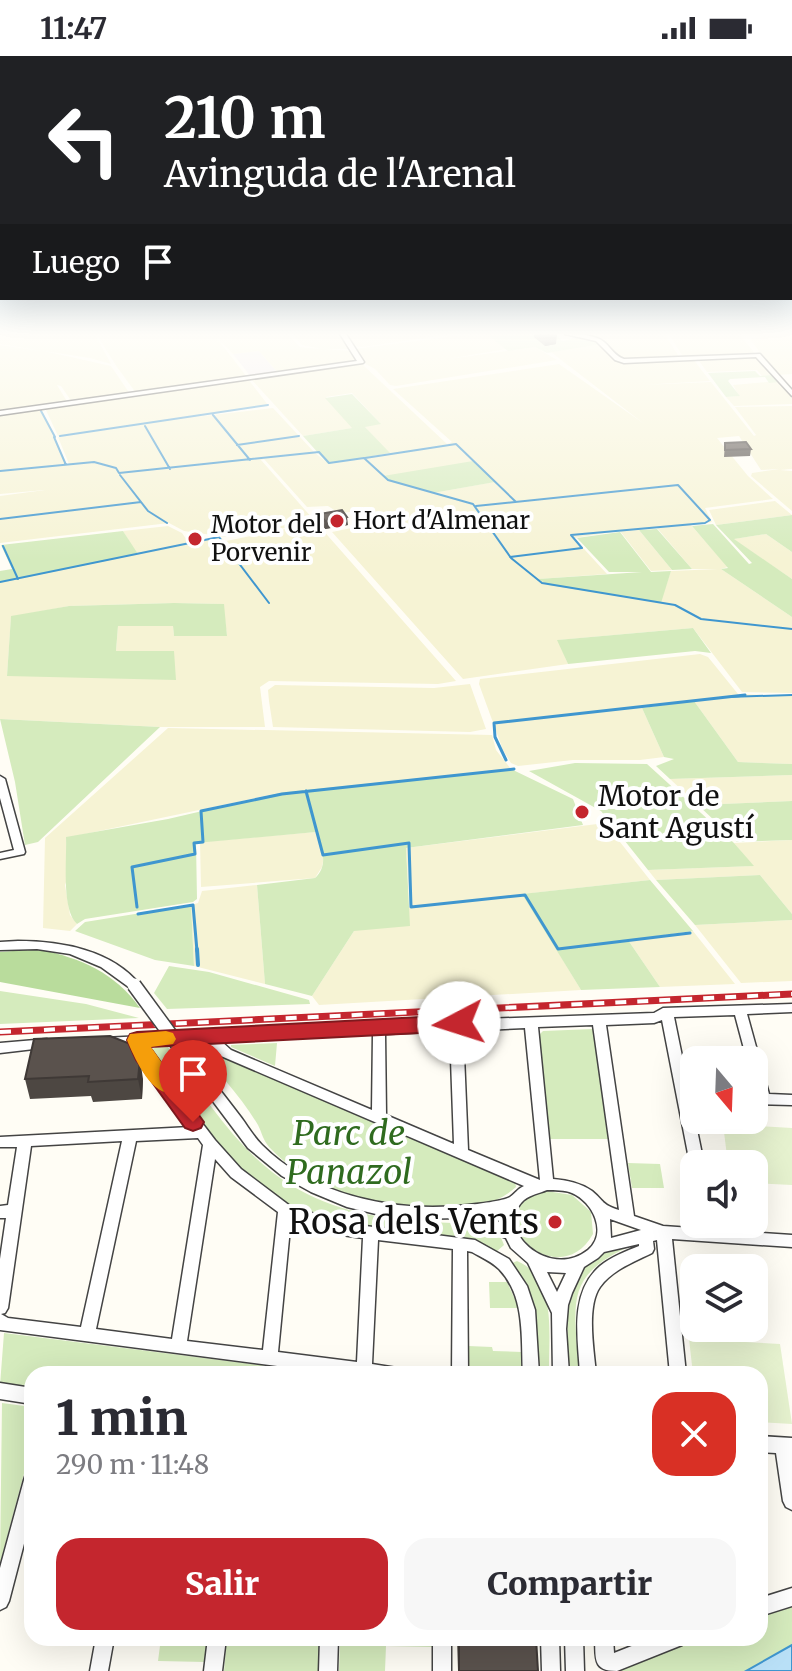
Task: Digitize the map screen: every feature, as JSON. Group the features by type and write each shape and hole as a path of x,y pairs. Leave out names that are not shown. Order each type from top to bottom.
{"street":[{"path":"0,413 26,409"},
{"path":"0,856 20,852 1,784"},
{"path":"0,946 44,946 90,956 114,969 134,985 257,1150 303,1182 328,1194 384,1210 461,1214 512,1202 542,1185"},
{"path":"456,1025 496,1020 792,1008"},
{"path":"740,1010 750,1046"},
{"path":"87,1042 599,1021 667,1014"},
{"path":"667,1014 680,1063"},
{"path":"599,1021 628,1221"},
{"path":"531,1024 542,1185"},
{"path":"456,1025 461,1151"},
{"path":"379,1029 379,1117"},
{"path":"222,1050 222,1045 231,1036"},
{"path":"209,1037 222,1050 542,1185 580,1190 601,1210 664,1239"},
{"path":"137,1040 143,1054 236,1173 285,1210 342,1229 460,1243 483,1249 504,1264 522,1291 527,1310 530,1366"},
{"path":"0,1048 57,1044"},
{"path":"768,1099 792,1100"},
{"path":"0,1142 130,1136 206,1138"},
{"path":"87,1335 130,1136"},
{"path":"178,1347 206,1138"},
{"path":"0,1308 7,1211 25,1141"},
{"path":"512,1202 507,1219 509,1233 519,1251 534,1260 563,1266 578,1264 601,1246 605,1222 601,1210"},
{"path":"270,1358 285,1210"},
{"path":"461,1214 509,1233"},
{"path":"364,1366 371,1233"},
{"path":"601,1246 645,1235 664,1239 680,1236"},
{"path":"588,1366 585,1315 593,1282 603,1269 647,1249 645,1235"},
{"path":"768,1238 792,1241"},
{"path":"664,1239 677,1366"},
{"path":"460,1243 460,1366"},
{"path":"504,1264 519,1251"},
{"path":"534,1260 558,1309"},
{"path":"561,1366 558,1309 561,1295 578,1264"},
{"path":"0,1321 5,1325 338,1366"},
{"path":"0,1391 24,1395"},
{"path":"787,1446 792,1501"},
{"path":"0,1601 24,1510"},
{"path":"768,1604 792,1597"},
{"path":"99,1671 104,1646"},
{"path":"213,1671 216,1646"},
{"path":"328,1671 329,1646"},
{"path":"442,1646 442,1671"},
{"path":"550,1646 551,1671"},
{"path":"574,1646 575,1671"},
{"path":"604,1646 605,1659 611,1664 655,1646"}],"shaded area":[{"path":"42,409 66,464 69,464 58,437 138,425 58,436 46,409 241,409 195,417 274,409 329,464 389,454 364,426 380,423 367,409 410,409 447,444 452,442 416,409 624,409 643,423 625,409 733,409 754,436 737,409 792,409 792,469 780,470 792,471 792,511 751,476 752,473 779,469 761,470 739,436 717,438 748,476 773,499 705,508 712,522 691,525 728,567 721,569 792,617 792,693 742,692 693,628 558,640 568,664 463,679 332,532 371,524 362,511 339,513 328,506 307,507 264,459 261,460 456,681 438,684 269,681 260,687 265,727 160,727 0,719 0,583 137,554 123,531 168,526 182,533 189,543 219,537 226,541 305,525 226,537 184,531 169,523 0,543 0,496 45,490 0,494 0,414","holes":["388,481 494,482 433,493","657,528 692,569 718,569 671,571 660,603 539,579 607,574 574,538 620,531 651,571 672,570 639,530","223,604 227,636 174,636 173,626 118,626 116,651 7,676 11,617 69,606"]},
{"path":"279,409 337,409 353,428 303,436"},
{"path":"775,501 792,515 716,525 709,510"},
{"path":"766,534 792,552 792,579 733,539"},
{"path":"700,654 708,657 738,694 792,696 792,764 738,762 694,701 624,708 642,708 664,757 573,760 518,766 511,763 503,750 479,684 480,679"},
{"path":"470,684 486,729 470,732 273,727 268,690 275,685 434,688"},
{"path":"168,728 492,735 496,750 511,769 284,792 66,838 68,877 65,885 70,915 77,924 70,931 43,928 45,838"},
{"path":"792,775 792,801 698,805 670,779"},
{"path":"605,823 650,880 523,894 581,990 319,1005 312,996 354,931 410,907 406,848"},
{"path":"316,832 324,856 315,878 201,887 200,842"},
{"path":"792,840 792,914 760,875 656,880 648,870 753,866 734,843"},
{"path":"257,885 265,984 194,966 191,905 198,903 202,891"},
{"path":"792,920 792,981 741,983 695,925"},
{"path":"693,931 735,984 660,987 628,940"}],"green space":[{"path":"335,409 367,409 381,424 365,427 390,453 328,464 303,436 352,428"},
{"path":"473,461 495,482 433,493 388,481 383,476"},
{"path":"792,515 792,552 766,534 734,539 792,579 792,617 721,569 728,568 692,526 713,524 749,564 752,563 716,525"},
{"path":"657,529 692,569 672,570 639,530"},
{"path":"123,531 138,554 0,583 0,571 12,569 1,545"},
{"path":"620,532 651,572 671,571 661,603 549,585 538,579 642,572 609,572 577,538"},
{"path":"224,604 227,636 174,636 173,626 118,626 116,651 174,651 176,680 7,676 11,616 69,606"},
{"path":"693,628 711,653 695,651 568,664 557,640"},
{"path":"694,701 738,762 792,764 792,775 670,779 656,766 674,759 664,757 642,708"},
{"path":"0,719 160,727 38,842 25,845 15,782"},
{"path":"575,763 647,764 734,843 754,866 648,870 601,811 529,771"},
{"path":"511,769 573,799 583,825 406,848 410,926 354,931 312,996 265,984 257,885 315,878 323,862 316,832 196,843 197,899 193,902 85,919 77,924 72,917 66,884 66,837 168,819 284,792"},
{"path":"792,801 792,840 737,842 698,805"},
{"path":"760,875 792,914 792,920 695,925 656,880"},
{"path":"650,880 693,931 628,940 660,987 581,990 522,894"},
{"path":"191,905 194,966 155,960 75,931 85,922"},
{"path":"39,949 69,957 108,976 140,1008 0,982 0,952"},
{"path":"169,966 209,972 309,1000 310,1004 167,1009 154,993"},
{"path":"0,991 86,1004 139,1018 0,1024"},
{"path":"593,1029 610,1139 549,1139 539,1035 543,1031"},
{"path":"165,1043 231,1132 279,1177 307,1194 341,1208 382,1217 498,1230 504,1245 496,1252 476,1241 343,1223 295,1207 245,1172 202,1126 148,1051"},
{"name":"Parc de Panazol","path":"195,1043 204,1044 222,1055 515,1181 516,1187 487,1203 441,1209 364,1200 323,1186 269,1147 244,1104"},
{"path":"277,1043 275,1066 231,1047 231,1045"},
{"path":"768,1127 792,1128 792,1185 768,1184 768,1150 726,1150 724,1134 768,1134"},
{"path":"628,1163 660,1164 664,1188 632,1188"},
{"path":"546,1191 572,1195 591,1212 593,1234 578,1251 560,1257 542,1254 528,1244 518,1230 516,1215 525,1201"},
{"path":"638,1243 613,1255 584,1279 576,1310 578,1366 569,1366 567,1321 573,1289 591,1261 607,1250"},
{"path":"517,1261 530,1269 544,1292 548,1307 549,1366 538,1366 536,1316 529,1291 510,1264"},
{"path":"489,1282 507,1282 519,1308 490,1308"},
{"path":"4,1333 269,1366 24,1366 24,1388 0,1385"},
{"path":"689,1342 780,1344 792,1424 768,1422 768,1366 692,1366"},
{"path":"468,1346 522,1352 522,1366 469,1366"},
{"path":"2,1403 24,1406 24,1474 0,1563"},
{"path":"792,1605 792,1645 746,1671 613,1671 677,1646 768,1646 768,1612"},
{"path":"160,1646 207,1646 205,1662 158,1661"},
{"path":"226,1646 320,1646 318,1671 224,1671"},
{"path":"340,1646 386,1646 385,1671 339,1671"}],"water":[{"path":"792,1645 792,1671 746,1671"}],"building":[{"path":"746,442 751,449 725,450 725,443"},
{"path":"342,510 347,517 325,521 320,514"},
{"path":"110,1036 133,1045 140,1059 138,1079 88,1082 89,1076 25,1079 34,1039"},
{"path":"459,1646 536,1646 538,1671 459,1671"}],"waterway":[{"path":"40,409 55,437"},
{"path":"60,436 239,409"},
{"path":"213,415 238,445"},
{"path":"145,426 169,468"},
{"path":"238,445 299,436"},
{"path":"54,437 66,465"},
{"path":"365,458 456,444 516,502"},
{"path":"238,445 249,459"},
{"path":"249,459 319,452 329,463 364,458 388,480 473,504 510,557"},
{"path":"169,468 249,459"},
{"path":"66,465 94,462 116,468 119,473 169,468"},
{"path":"0,471 66,465"},
{"path":"120,475 141,502"},
{"path":"510,557 582,548 571,535 705,523 710,520 678,485 516,502"},
{"path":"0,519 141,502"},
{"path":"141,502 148,511 167,523"},
{"path":"476,506 516,502"},
{"path":"18,578 219,537 269,603"},
{"path":"3,546 18,578"},
{"path":"510,557 542,583 675,605 701,619 792,629"},
{"path":"0,582 18,578"},
{"path":"727,697 745,695"},
{"path":"727,697 792,695"},
{"path":"506,760 495,737 494,723 727,697"},
{"path":"306,791 514,769"},
{"path":"137,907 132,867 195,854 194,843 203,842 201,811 306,791"},
{"path":"306,791 323,855 409,843 411,907 525,895 558,949 690,933"},
{"path":"138,914 193,905 197,951"},
{"path":"197,949 198,965"}],"railway":[{"path":"0,1032 792,994"}],"slow traffic":[{"path":"166,1039 137,1040 143,1054 167,1086"}],"place":[{"name":"Hort d'Almenar","path":"337,521"},
{"name":"Motor del Porvenir","path":"195,539"},
{"name":"Motor de Sant Agustí","path":"582,812"},
{"name":"Rosa dels Vents","path":"555,1222"}],"route":[{"path":"193,1122 143,1054 137,1040 459,1023"}]}
